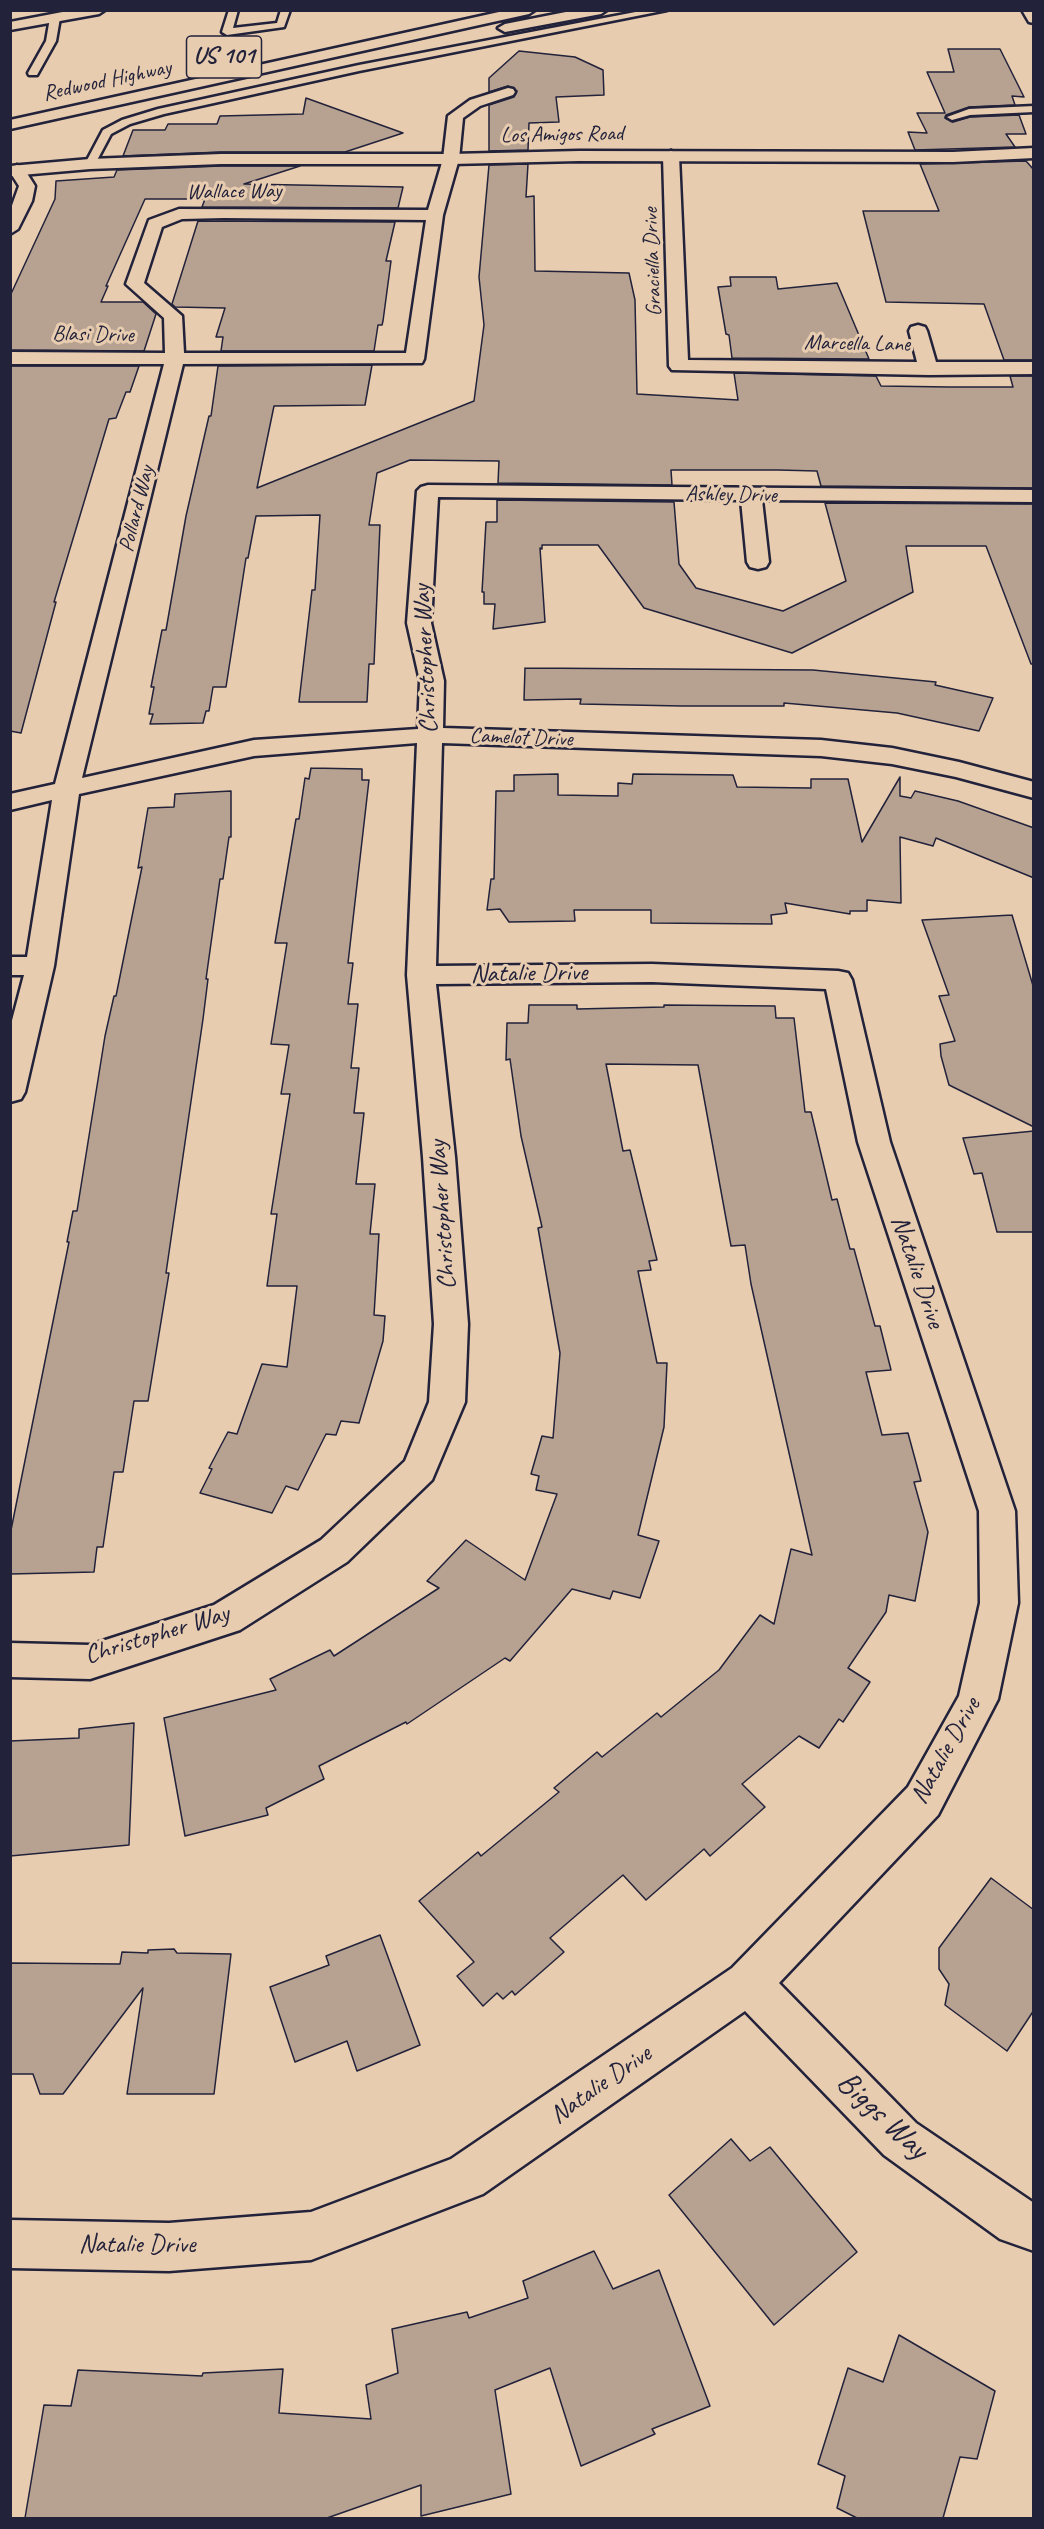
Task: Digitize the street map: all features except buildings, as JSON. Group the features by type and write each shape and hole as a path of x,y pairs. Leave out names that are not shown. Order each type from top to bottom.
{"main road":[{"name":"Redwood Highway","path":"10,125 529,10"},
{"path":"247,73 601,10"},
{"path":"1029,10 1034,19"},
{"path":"12,25 92,11"},
{"path":"174,360 415,359 435,215 451,159 456,116 475,103 508,92"},
{"name":"Los Amigos Road","path":"14,170 90,164 253,159 671,156 953,157 1034,153"},
{"name":"Graciella Drive","path":"671,156 679,366"},
{"path":"10,229 24,201 27,186 14,170"},
{"name":"Wallace Way","path":"174,360 173,316 135,284 155,224 179,214 435,215"},
{"path":"918,331 929,369"},
{"name":"Blasi Drive","path":"10,358 174,360"},
{"name":"Pollard Way","path":"10,1092 40,966 67,789 174,360"},
{"name":"Marcella Lane","path":"679,366 1034,368"},
{"name":"Ashley Drive","path":"428,491 1034,496"},
{"name":"Christopher Way","path":"10,1660 90,1662 226,1618 334,1551 418,1470 447,1402 451,1324 439,1157 421,975 432,681 419,623 428,491"},
{"path":"751,495 759,562"},
{"name":"Camelot Drive","path":"10,802 254,748 430,735 821,748 892,756 959,770 1034,790"},
{"path":"10,966 40,966"},
{"name":"Natalie Drive","path":"10,2244 169,2247 311,2236 466,2177 748,1983 923,1801 978,1699 999,1603 997,1511 874,1142 838,980 652,973 421,975"},
{"name":"Biggs Way","path":"748,1983 900,2139 1017,2222 1034,2227"}],"lane":[{"path":"234,10 227,32 282,25 286,10"},
{"path":"90,164 107,132 126,122 162,111 359,68 663,10"},
{"path":"33,73 51,41 55,18"},
{"path":"952,117 969,112 1034,109"}]}
